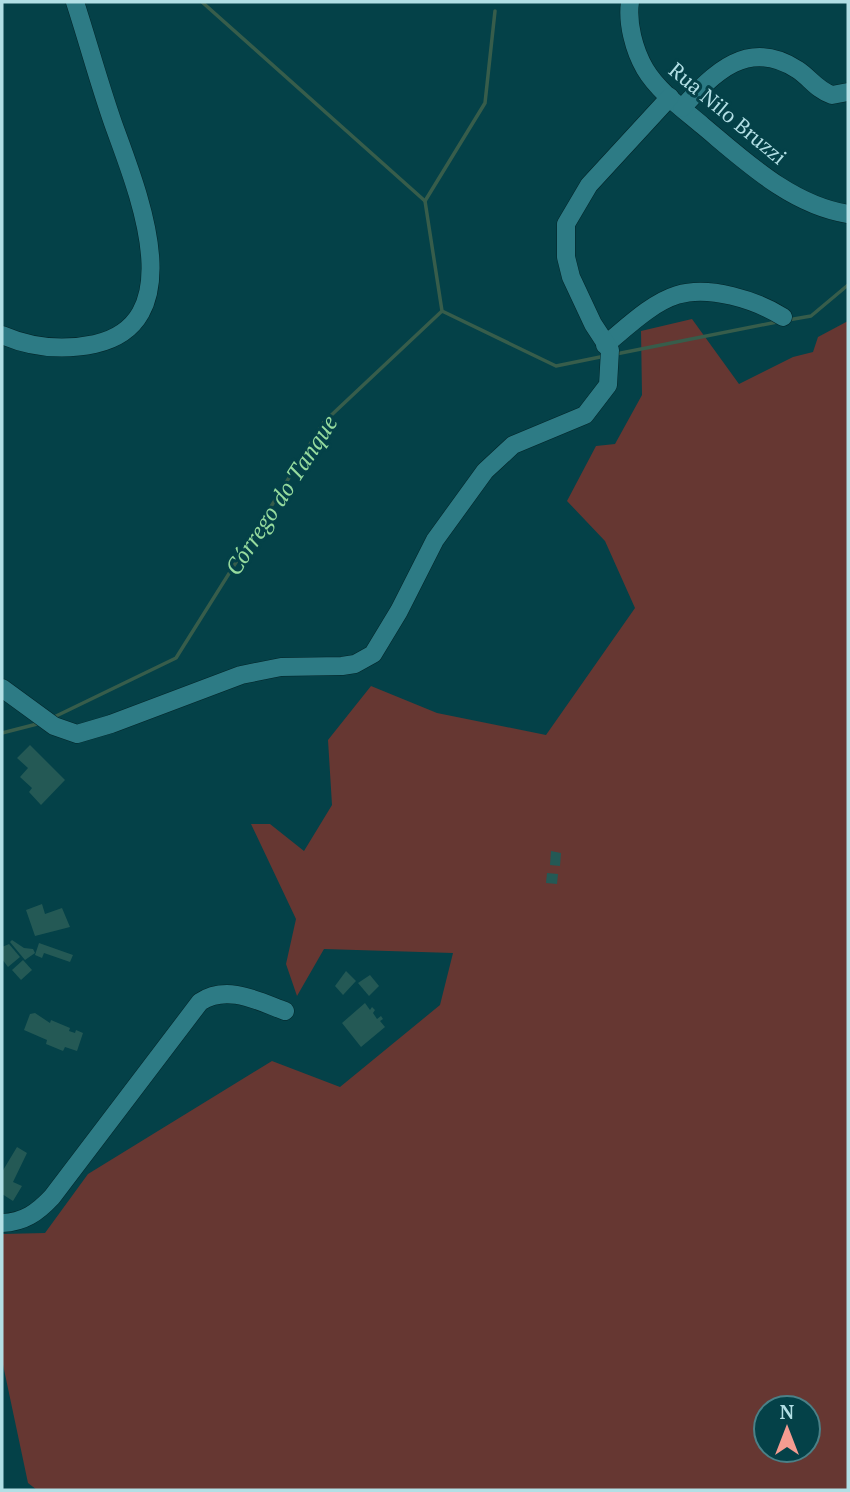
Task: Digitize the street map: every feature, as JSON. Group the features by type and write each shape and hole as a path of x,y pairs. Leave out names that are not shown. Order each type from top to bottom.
{"street":[{"path":"2,335 37,347 64,349 114,340 131,329 143,311 150,280 149,245 141,203 75,2"},
{"name":"Rua Nilo Bruzzi","path":"630,2 629,15 639,56 651,78 676,103 775,183 823,207 848,215"},
{"path":"2,688 46,721 66,732 86,732 241,675 281,667 342,666 366,659 379,648 435,540 485,471 513,445 584,415 608,385 608,347 571,277 566,257 566,224 589,185 676,103 722,68 750,59 774,60 795,68 817,87 832,95 848,92"},
{"path":"608,347 646,313 678,294 730,296 762,305 783,317"},
{"path":"2,1223 24,1219 39,1211 52,1197 200,1002 210,995 239,995 285,1011"}],"shaded area":[{"path":"692,319 739,384 793,357 813,352 818,337 848,321 848,1490 37,1490 28,1483 2,1360 2,1234 45,1233 88,1174 272,1061 340,1087 440,1005 453,953 324,949 297,996 286,964 296,919 251,824 270,824 304,851 332,805 328,740 371,686 437,713 546,735 635,608 605,541 567,501 596,446 615,444 642,395 641,331"}],"building":[{"path":"30,745 65,780 41,805 29,792 32,788 20,777 28,768 17,758"},
{"path":"551,851 561,853 560,866 550,865"},
{"path":"547,873 558,874 557,884 546,883"},
{"path":"42,904 45,914 62,908 70,927 35,936 26,910"},
{"path":"12,940 24,948 33,949 35,953 25,960 10,942"},
{"path":"39,943 73,955 70,962 44,953 42,958 35,955"},
{"path":"9,944 20,957 8,967 2,959 2,947"},
{"path":"23,960 32,970 21,980 12,970"},
{"path":"346,971 356,981 343,995 335,986"},
{"path":"370,975 379,986 369,996 358,983"},
{"path":"365,1003 370,1010 372,1007 375,1010 373,1013 377,1019 381,1016 383,1019 380,1021 385,1027 361,1047 342,1023"},
{"path":"35,1013 50,1023 51,1020 70,1028 69,1031 83,1033 77,1051 65,1047 63,1051 24,1030 30,1014"},
{"path":"17,1147 27,1153 13,1182 22,1186 13,1201 2,1194 2,1172"}],"waterway":[{"path":"202,2 425,201"},
{"path":"442,311 425,201 485,103 495,11"},
{"name":"Córrego do Tanque","path":"788,320 811,316 848,285"},
{"name":"Córrego do Tanque","path":"52,718 176,658 324,422 442,311 556,366 605,356"},
{"name":"Córrego do Tanque","path":"616,354 777,322"},
{"name":"Córrego do Tanque","path":"2,733 41,723"}]}
